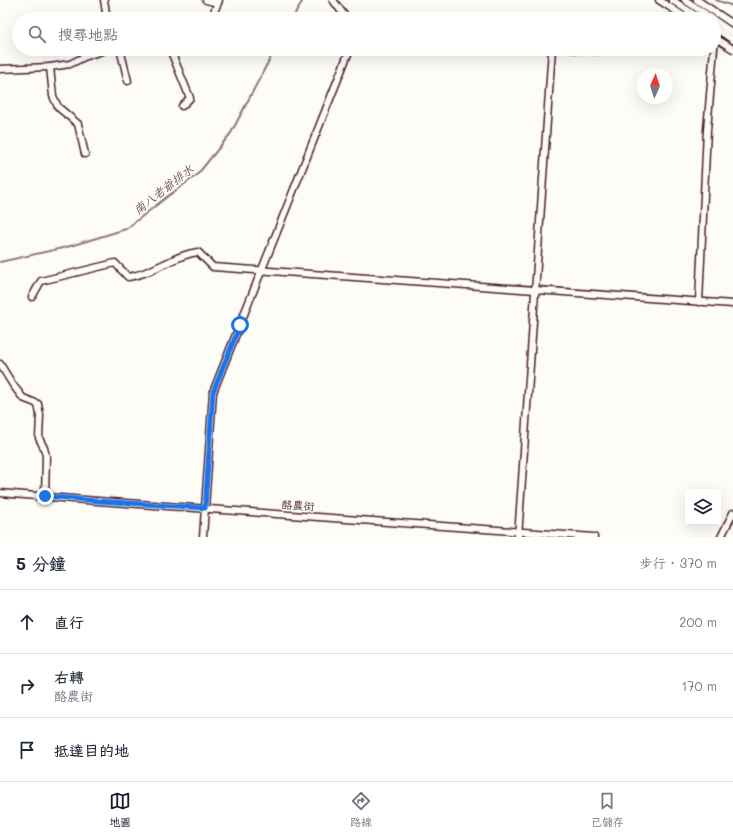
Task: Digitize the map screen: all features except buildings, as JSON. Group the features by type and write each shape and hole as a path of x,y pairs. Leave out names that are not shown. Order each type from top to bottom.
{"street":[{"path":"104,0 107,12"},
{"path":"206,0 219,1 214,12"},
{"path":"333,0 342,12"},
{"path":"659,0 677,12"},
{"path":"672,0 698,12"},
{"path":"685,0 694,10"},
{"path":"698,1 715,12"},
{"path":"721,16 733,24"},
{"path":"721,24 733,32"},
{"path":"721,32 733,40"},
{"path":"721,41 733,49"},
{"path":"0,69 50,67 70,64 87,56"},
{"path":"122,56 128,81"},
{"path":"173,56 190,98 182,106"},
{"path":"203,537 213,392 347,56"},
{"path":"518,534 552,56"},
{"path":"699,302 707,130 713,56"},
{"path":"50,67 53,96 58,107 78,124 84,154"},
{"path":"32,297 41,281 115,263 128,277 135,276 187,253 198,252 213,268 733,304"},
{"path":"0,364 12,386 23,398 38,404 40,415 39,438 46,456 45,496"},
{"name":"酪農街","path":"0,493 205,508 518,534 594,537"},
{"path":"721,537 733,513"}],"waterway":[{"name":"南八老爺排水","path":"296,12 303,0"},
{"path":"716,0 733,6"},
{"name":"南八老爺排水","path":"0,262 67,247 126,229 197,175 231,133 271,56"}],"route":[{"path":"45,496 205,508 213,392 240,325"}]}
